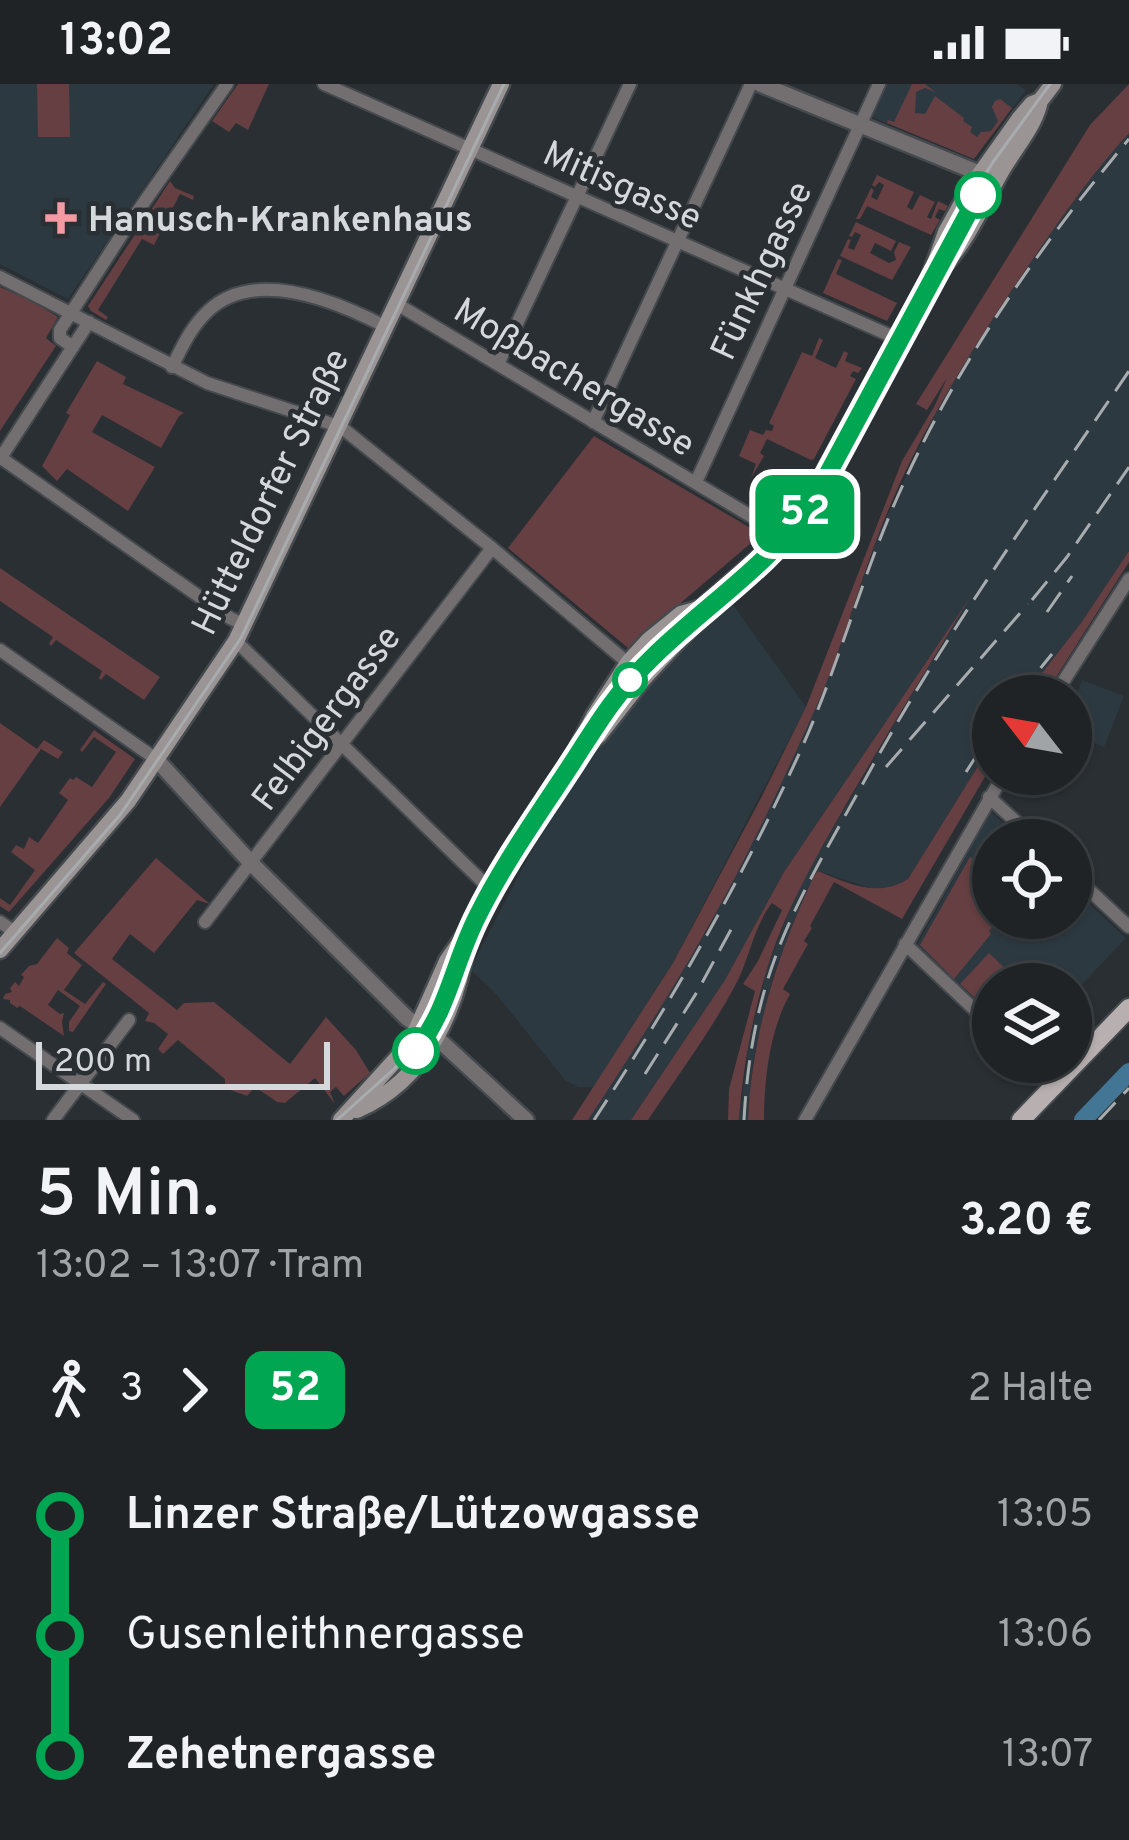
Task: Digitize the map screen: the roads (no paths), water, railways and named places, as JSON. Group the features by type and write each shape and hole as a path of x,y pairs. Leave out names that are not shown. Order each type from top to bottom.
{"main road":[{"name":"Hütteldorfer Straße","path":"0,950 8,927 116,817 240,633 501,84"},
{"path":"575,754 599,735 702,608 784,536 814,495 929,280 962,244 988,177 1035,117 1053,84"},
{"path":"346,1117 410,1044 447,962 489,888 628,663 681,614 702,608"},
{"path":"346,1117 406,1078 437,1038 460,977 467,932"},
{"path":"1021,1120 1129,1008"}],"street":[{"path":"73,347 58,335 71,312 227,84"},
{"name":"Mitisgasse","path":"324,84 898,339"},
{"path":"498,364 630,84"},
{"path":"593,422 756,84 988,177"},
{"name":"Fünkhgasse","path":"696,482 879,84"},
{"path":"0,278 207,383 339,426 492,548 642,680"},
{"path":"172,367 209,309 243,294 264,291 308,296 386,327"},
{"name":"Moßbachergasse","path":"397,304 784,536"},
{"path":"89,322 0,458 230,618 341,746 489,888"},
{"name":"Felbigergasse","path":"205,922 492,548"},
{"path":"1067,675 1129,579"},
{"path":"0,650 146,750 251,863 407,1018 437,1038 526,1120"},
{"path":"806,1120 989,797 1013,819"},
{"path":"1092,893 1129,927"},
{"path":"905,944 972,1007"},
{"path":"53,1120 129,1020"},
{"path":"0,1028 133,1120"}],"waterway":[{"path":"1083,1120 1129,1072"}],"tram line":[{"path":"0,953 120,815 241,638 504,84"},
{"path":"337,1120 395,1068 426,1031 487,887 620,685 661,640 772,545 805,506 966,206 1050,84"},
{"name":"52","path":"416,1051 444,1005 472,926 500,874 609,707 650,657 763,559 811,505 978,195"}],"railway":[{"path":"594,1120 704,941 777,802 813,723 897,498 944,402 1031,266 1129,139"},
{"path":"744,1120 764,991 806,887 923,680 1129,371"},
{"path":"1032,600 1129,467"},
{"path":"1047,612 1072,576"},
{"path":"886,767 1028,604"},
{"path":"1035,675 1052,654"},
{"path":"966,772 972,763"},
{"path":"645,1074 734,924"},
{"path":"1099,1120 1129,1088"}],"place":[{"name":"Hanusch-Krankenhaus","path":"61,218"}]}
